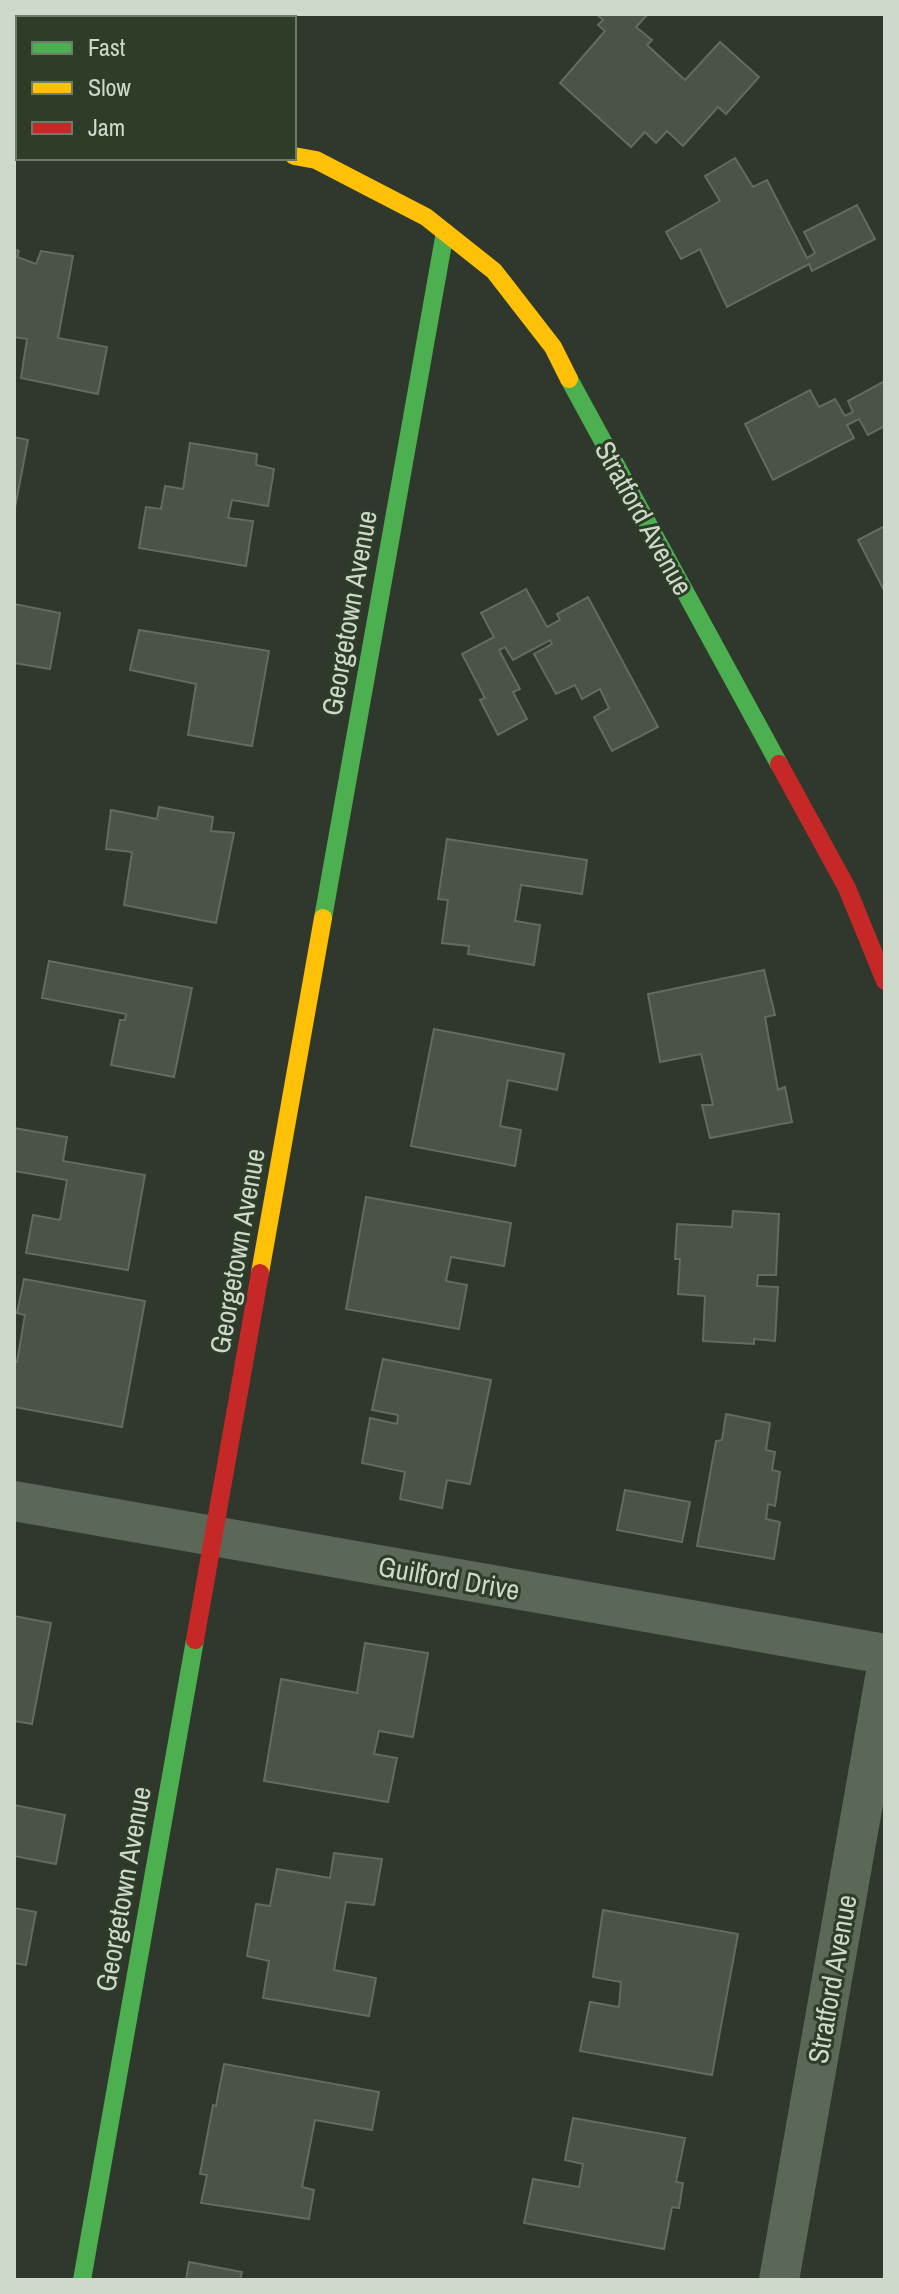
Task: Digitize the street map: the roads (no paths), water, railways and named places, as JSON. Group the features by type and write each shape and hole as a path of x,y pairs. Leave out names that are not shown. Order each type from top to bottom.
{"street":[{"name":"Stratford Avenue","path":"296,156 316,160 426,217 494,271 553,347 847,888 885,981"},
{"name":"Georgetown Avenue","path":"82,2280 445,232"},
{"name":"Guilford Drive","path":"14,1501 885,1654"},
{"name":"Stratford Avenue","path":"779,2280 885,1678"}]}
